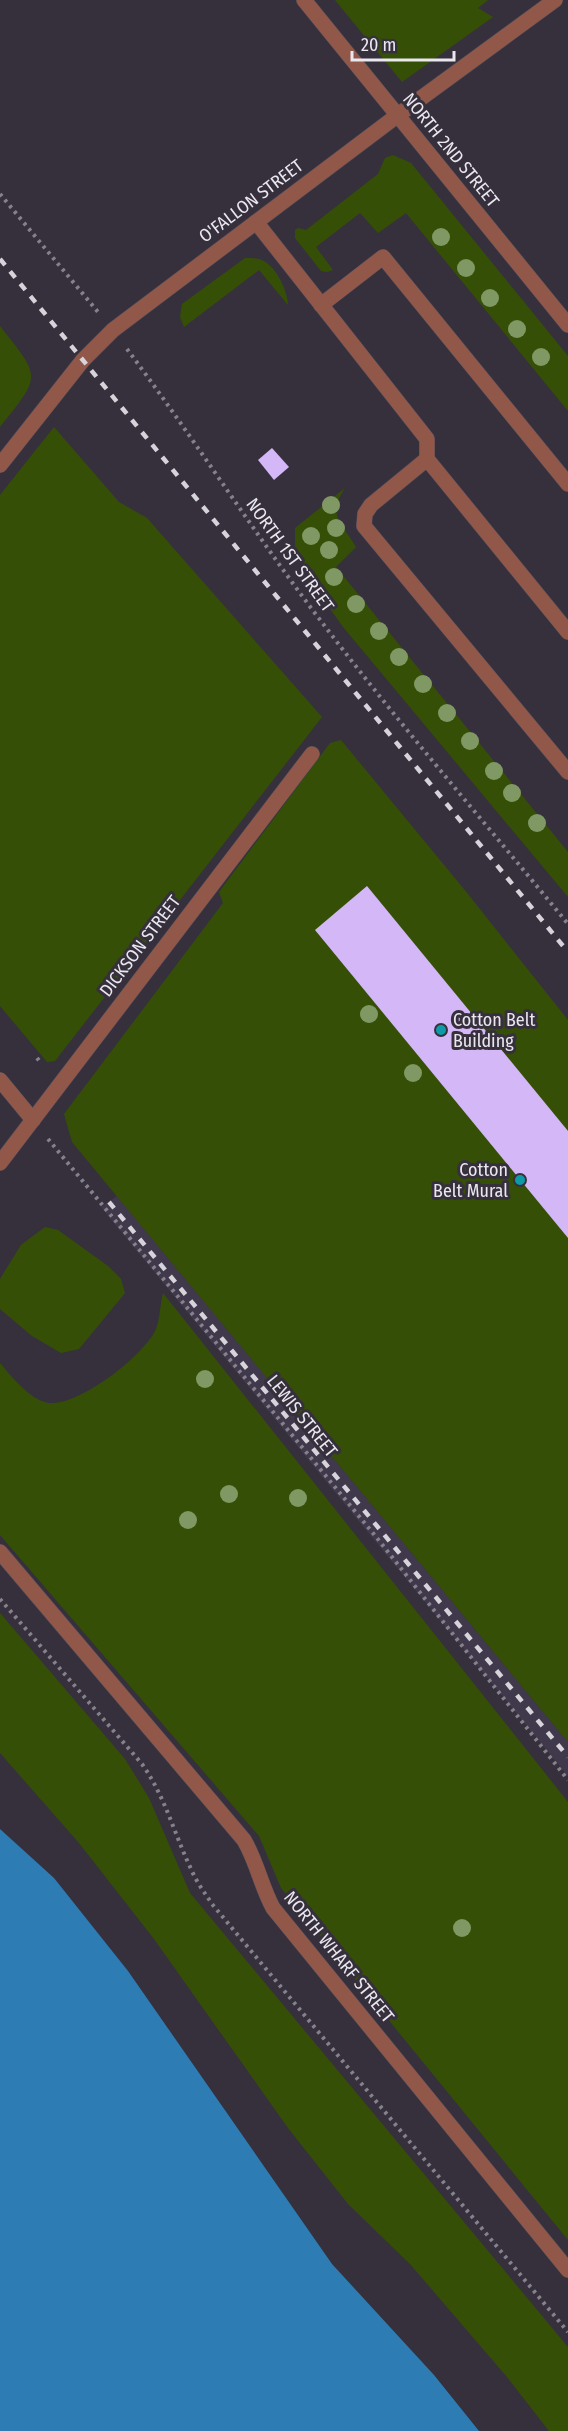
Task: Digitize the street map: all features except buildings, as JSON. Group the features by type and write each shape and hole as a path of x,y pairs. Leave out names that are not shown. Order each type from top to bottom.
{"street":[{"name":"NORTH 2ND STREET","path":"304,0 568,325"},
{"name":"O'FALLON STREET","path":"0,465 83,360 113,330 555,0"},
{"path":"256,222 422,431 428,440 427,459 568,632"},
{"path":"321,305 383,257 568,484"},
{"path":"427,459 371,505 365,514 364,526 568,772"},
{"name":"DICKSON STREET","path":"0,1163 312,754"},
{"path":"0,1080 33,1120"},
{"name":"NORTH WHARF STREET","path":"0,1552 244,1840 254,1856 263,1890 273,1908 568,2270"}],"path":[{"name":"NORTH 1ST STREET","path":"0,194 113,330 181,420 219,478 327,629 568,924"},
{"path":"37,1058 41,1063"},
{"name":"LEWIS STREET","path":"33,1120 377,1538 568,1780"},
{"path":"0,1599 142,1764 154,1781 192,1872 212,1904 568,2332"}],"shaded area":[{"path":"117,1196 568,1742 568,1776 101,1207"}],"green space":[{"path":"335,0 488,0 478,8 493,17 402,82"},
{"path":"393,155 411,163 568,356 568,411 406,213 378,233 360,213 316,247 333,270 327,272 321,271 295,238 295,230 298,228 306,230 378,174 385,158"},
{"path":"245,258 259,259 270,266 283,285 288,305 259,270 184,327 180,317 182,304"},
{"path":"0,326 23,356 31,377 23,397 0,427"},
{"path":"54,427 119,502 147,518 322,717 55,1061 47,1062 0,1006 0,495"},
{"path":"345,488 337,506 338,519 356,547 336,567 568,852 568,897 343,627 316,589 295,550 295,528"},
{"path":"341,740 568,1020 568,1742 72,1142 64,1114 223,903 219,892 330,743"},
{"path":"45,1227 58,1230 108,1266 121,1279 125,1293 79,1349 61,1353 32,1336 0,1309 0,1279 21,1245"},
{"path":"163,1293 568,1802 568,2240 281,1888 259,1836 0,1535 0,1363 22,1387 42,1401 62,1402 77,1396 93,1388 125,1365 149,1340 156,1329"},
{"path":"0,1613 125,1759 149,1798 190,1893 568,2347 568,2431 549,2431 507,2377 410,2264 348,2204 288,2128 154,1939 79,1843 0,1753"}],"water":[{"path":"0,1829 54,1878 128,1971 332,2264 434,2375 479,2431 0,2431"}],"railway":[{"path":"0,259 568,952"},
{"path":"109,1202 568,1757"}],"place":[{"name":"Cotton Belt Building","path":"441,1030"},
{"name":"Cotton Belt Mural","path":"520,1180"}]}
